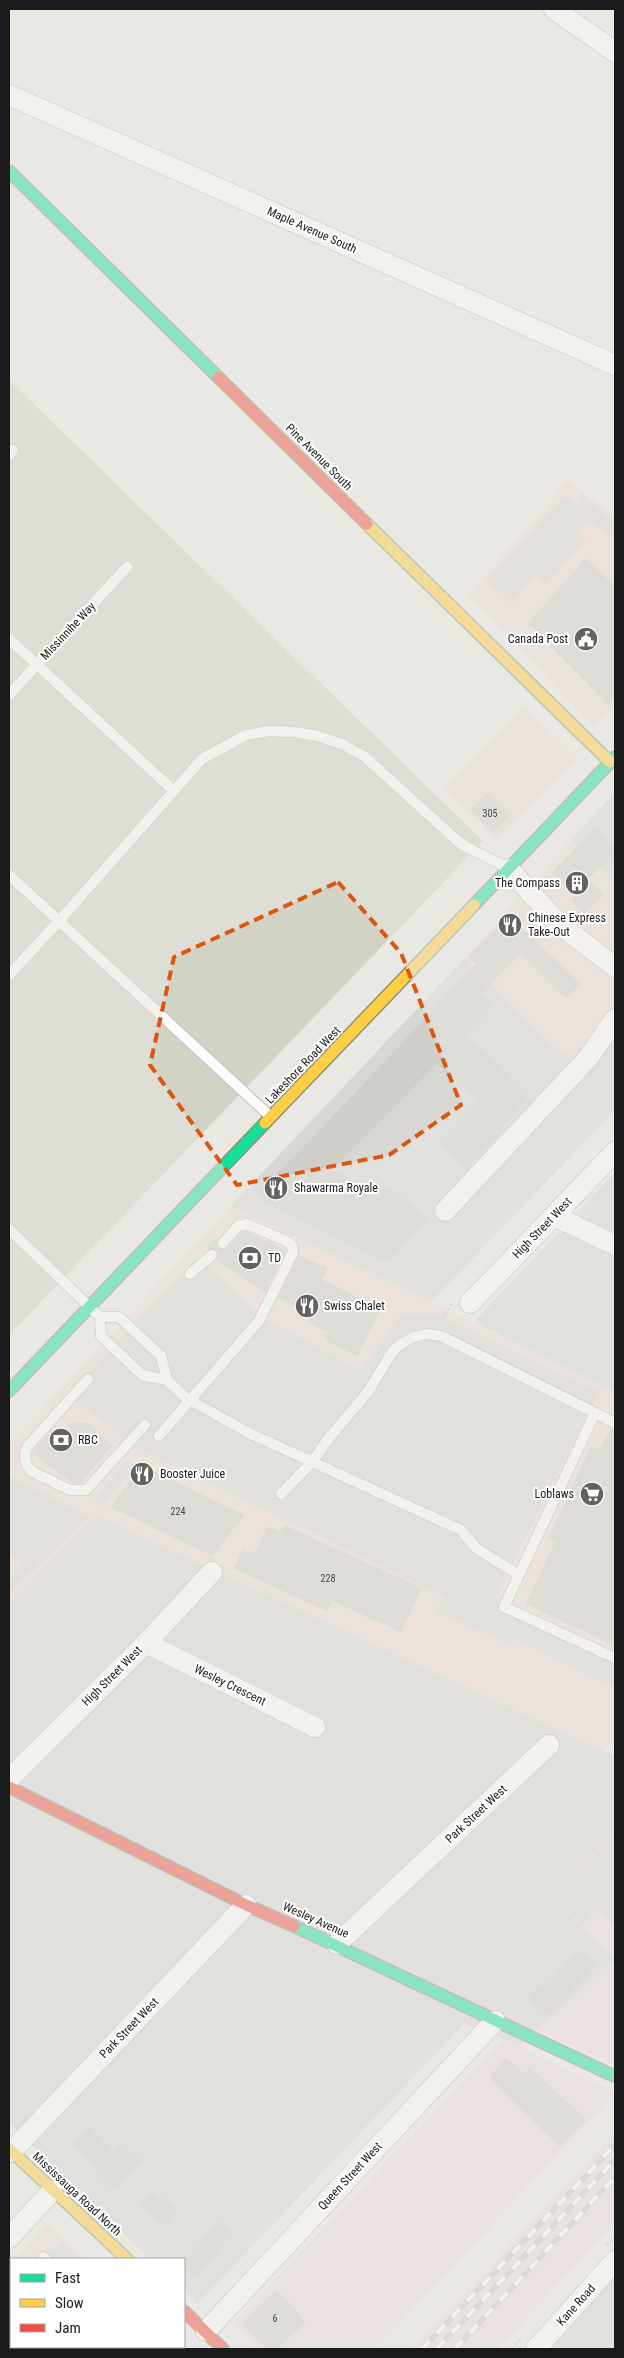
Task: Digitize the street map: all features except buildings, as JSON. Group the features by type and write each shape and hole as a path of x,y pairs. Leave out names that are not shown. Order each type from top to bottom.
{"street":[{"path":"554,9 615,52"},
{"name":"Maple Avenue South","path":"9,95 615,365"},
{"name":"Pine Avenue South","path":"9,171 613,759"},
{"name":"Lakeshore Road West","path":"9,1390 613,759"},
{"path":"509,869 560,925 615,967"},
{"path":"445,1211 589,1057 615,1019"},
{"name":"High Street West","path":"470,1303 615,1152"},
{"path":"554,1216 615,1245"},
{"name":"High Street West","path":"9,1779 146,1643 212,1572"},
{"name":"Wesley Crescent","path":"146,1643 315,1727"},
{"name":"Park Street West","path":"337,1944 549,1746"},
{"name":"Wesley Avenue","path":"9,1787 246,1905 337,1944 495,2021 614,2076"},
{"name":"Park Street West","path":"10,2150 246,1905"},
{"name":"Queen Street West","path":"206,2331 495,2021"},
{"name":"Mississauga Road North","path":"10,2150 126,2258"},
{"path":"9,2238 52,2191"},
{"name":"Kane Road","path":"536,2349 615,2261"},
{"path":"185,2312 223,2349"}],"lane":[{"name":"Missinnihe Way","path":"9,695 127,567"},
{"path":"9,639 174,791"},
{"path":"9,975 202,759 246,735 269,731 293,732 318,736 344,745 365,757 461,844 509,869"},
{"path":"9,875 271,1117"},
{"path":"159,1436 250,1333 265,1313 292,1256 293,1248 286,1240 247,1224 238,1226 223,1243"},
{"path":"9,1229 100,1317 101,1336 142,1375 167,1380 190,1400 251,1434 460,1530 476,1548 519,1575"},
{"path":"190,1274 212,1255"},
{"path":"100,1317 119,1317 161,1356 167,1380"},
{"path":"281,1494 312,1462 329,1438 368,1392 392,1352 402,1343 414,1337 441,1336 615,1423"},
{"path":"88,1379 28,1446 24,1456 27,1467 31,1471 70,1490 86,1490 145,1425"},
{"path":"595,1413 504,1607 615,1658"}],"path":[{"path":"434,1335 452,1301 470,1303"}],"highlighted area":[{"path":"338,882 401,953 461,1105 389,1155 237,1185 150,1065 174,957"}],"shaded area":[{"path":"9,380 483,841 9,1335"},
{"path":"567,480 615,517 615,705 594,727 468,594 538,517"},
{"path":"583,494 615,524 609,535 589,520 576,534 586,542 545,584 535,575 512,603 487,581 565,496 576,506"},
{"path":"524,706 578,758 497,841 443,789"},
{"path":"615,793 615,882 570,840"},
{"path":"570,840 615,882 615,1009 580,1061 550,1043 465,958"},
{"path":"465,958 550,1043 580,1061 615,1009 615,1110 431,1302 231,1206"},
{"path":"615,1173 615,1392 474,1322"},
{"path":"231,1206 615,1392 615,1741 604,1752 97,1515 9,1602 9,1445"},
{"path":"198,1257 263,1318 361,1371 403,1313 438,1315 599,1392 494,1599 615,1657 615,1688 514,1638 511,1645 436,1611 445,1597 138,1448 68,1395"},
{"path":"127,1460 135,1467 102,1507 94,1500"},
{"path":"9,1476 91,1517 9,1591 9,1578 24,1566 9,1552"},
{"path":"96,1515 615,1756 615,1828 555,1899 615,1959 520,2045 464,2024 197,2304 185,2292 185,2258 149,2258 9,2123 9,1602"},
{"path":"615,1828 615,1957 555,1899"},
{"path":"615,1832 615,1926 597,1910 583,1924 555,1899"},
{"path":"615,1959 615,2065 537,2030"},
{"path":"503,2039 615,2093 376,2349 260,2349 234,2323"},
{"path":"615,2132 615,2222 498,2349 413,2349"},
{"path":"47,2223 86,2258 15,2258"},
{"path":"62,2242 78,2258 37,2258 47,2248 52,2252"},
{"path":"615,2252 615,2349 526,2349"}],"railway":[{"path":"422,2349 615,2145"},
{"path":"437,2349 615,2160"},
{"path":"455,2349 615,2177"}],"traffic: fast":[{"path":"9,171 218,377"},
{"path":"474,905 615,757"},
{"path":"9,1391 265,1123"},
{"path":"294,1926 614,2076"}],"traffic: slow":[{"path":"367,524 610,762"},
{"path":"265,1123 474,905"},
{"path":"9,2149 126,2258"}],"traffic: jam":[{"path":"218,377 367,524"},
{"path":"9,1787 246,1905 294,1926"},
{"path":"185,2312 223,2349"}],"place":[{"name":"Canada Post","path":"586,639"},
{"name":"The Compass","path":"577,883"},
{"name":"Chinese Express Take-Out","path":"510,925"},
{"name":"Shawarma Royale","path":"276,1188"},
{"name":"TD","path":"250,1258"},
{"name":"Swiss Chalet","path":"307,1306"},
{"name":"RBC","path":"61,1440"},
{"name":"Booster Juice","path":"142,1474"},
{"name":"Loblaws","path":"592,1494"}]}
